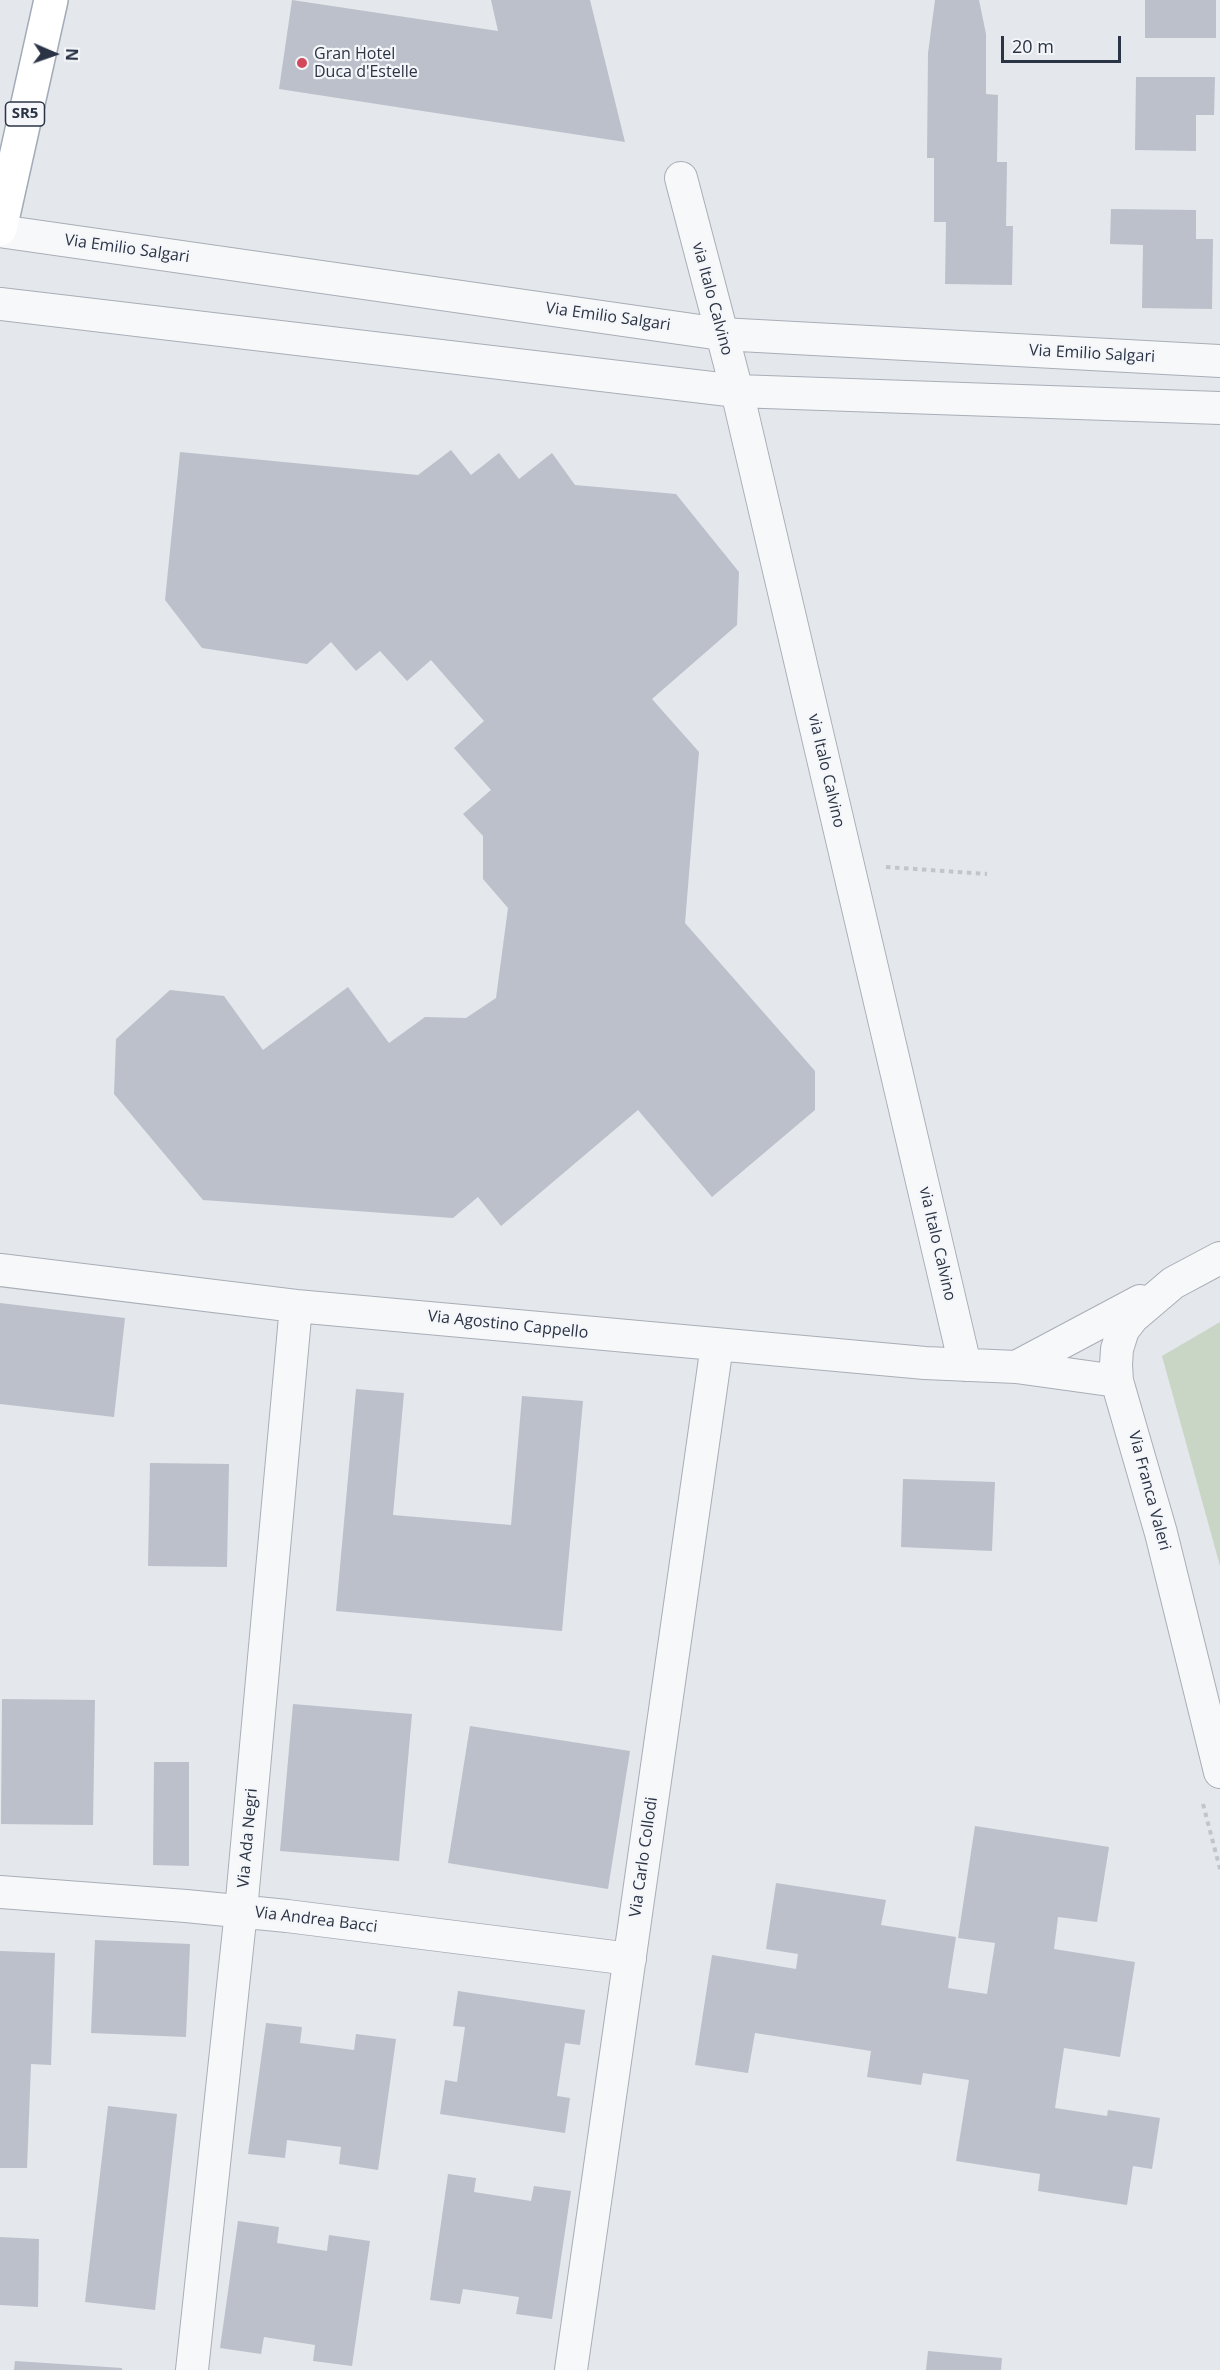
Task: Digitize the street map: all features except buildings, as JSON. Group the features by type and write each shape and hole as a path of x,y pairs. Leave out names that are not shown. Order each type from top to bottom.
{"main road":[{"name":"SR5","path":"0,230 51,0"}],"street":[{"name":"via Italo Calvino","path":"681,178 737,391 965,1365"},
{"name":"Via Emilio Salgari","path":"0,230 721,333 1220,361"},
{"path":"0,304 737,391 1220,408"},
{"name":"Via Franca Valeri","path":"1220,1258 1173,1283 1133,1317 1123,1330 1117,1349 1117,1381 1161,1533 1220,1772"},
{"name":"Via Agostino Cappello","path":"0,1270 296,1306 370,1311 717,1345 1016,1367 1117,1381"},
{"path":"1016,1367 1173,1283"},
{"name":"Via Ada Negri","path":"192,2370 241,1911 296,1306"},
{"name":"Via Carlo Collodi","path":"571,2370 717,1345"},
{"name":"Via Andrea Bacci","path":"0,1892 241,1911 630,1959"}],"path":[{"path":"848,864 987,874"}],"green space":[{"path":"1220,1322 1220,1566 1162,1356"}],"place":[{"name":"Gran Hotel Duca d'Estelle","path":"302,63"}]}
